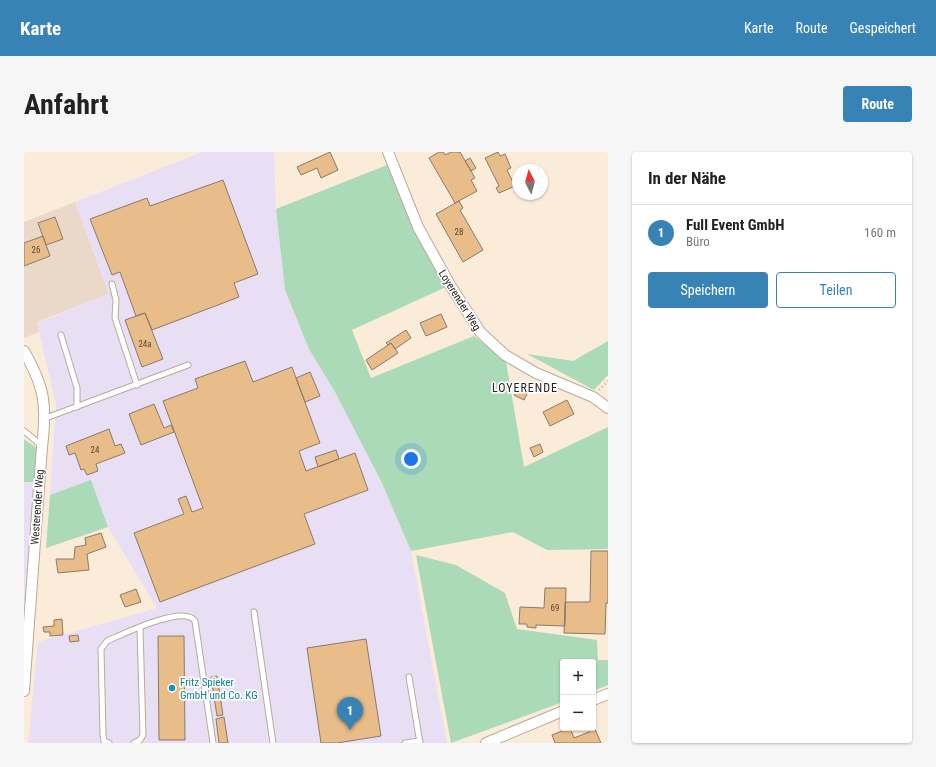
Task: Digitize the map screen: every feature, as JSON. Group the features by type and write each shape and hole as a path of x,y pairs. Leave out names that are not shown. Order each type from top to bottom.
{"street":[{"name":"Loyerender Weg","path":"388,152 418,227 450,285 481,333 506,355 536,373 593,397 608,408"},
{"name":"Westerender Weg","path":"24,351 28,364 43,390 46,418 42,446 24,691"},
{"path":"596,699 608,694"},
{"path":"486,743 560,712"}],"lane":[{"path":"112,284 116,300 115,318 137,385"},
{"path":"61,335 77,388 77,407"},
{"path":"46,418 188,365"},
{"path":"24,431 42,446"},
{"path":"254,612 273,743"},
{"path":"110,743 104,740 103,735 101,649 107,641 168,617 189,616 195,621 213,743"},
{"path":"134,743 140,740 143,735 140,628"},
{"path":"405,743 420,742 409,677"}],"shaded area":[{"path":"202,152 274,152 276,209 285,290 309,349 335,392 382,483 411,551 447,743 28,743 38,642 157,608 108,527 91,481 50,495 56,404 37,323 109,294 75,202"},
{"path":"75,202 109,294 37,322 39,332 24,338 24,222"},
{"path":"24,482 35,482 24,631"}],"green space":[{"path":"387,165 414,228 446,287 352,330 371,378 474,336 506,362 524,467 608,427 608,549 547,550 513,532 411,551 382,483 335,392 309,349 285,290 276,209"},
{"path":"608,341 608,375 594,390 527,354 573,361"},
{"path":"24,439 38,449 35,482 24,482"},
{"path":"91,480 108,527 46,548 50,495"},
{"path":"416,555 456,565 505,593 517,629 597,640 598,660 608,660 608,685 596,690 596,659 560,659 560,703 451,743"}],"building":[{"path":"330,152 338,170 321,178 317,168 301,175 297,167"},
{"path":"439,152 443,152 445,155 451,152 460,152 475,178 471,180 477,191 455,203 429,158"},
{"path":"498,152 500,156 505,154 511,168 507,170 512,180 512,187 499,193 496,188 499,186 485,158"},
{"path":"470,158 476,168 471,171 465,161"},
{"path":"223,180 258,274 234,283 239,297 152,330 145,313 136,316 120,272 112,275 90,219 147,198 150,206"},
{"path":"459,201 463,208 460,210 483,250 463,262 436,214"},
{"path":"55,217 63,239 46,245 38,223"},
{"path":"43,236 50,256 24,266 24,243"},
{"path":"145,313 163,359 142,367 125,320"},
{"path":"441,314 447,327 426,336 420,323"},
{"path":"406,330 411,338 395,349 391,343 388,345 386,343"},
{"path":"391,343 398,353 372,370 366,360"},
{"path":"245,361 253,382 292,367 320,443 299,451 306,471 355,453 368,490 304,514 315,544 160,602 134,533 184,514 178,499 186,496 192,512 203,508 163,401 198,388 195,379"},
{"path":"310,372 320,396 305,402 296,378"},
{"path":"521,383 530,388 524,400 514,395"},
{"path":"567,400 574,414 550,426 543,412"},
{"path":"154,404 164,428 171,425 174,432 141,445 129,414"},
{"path":"109,429 115,446 121,444 125,453 96,464 98,471 87,475 84,469 81,470 75,453 69,455 66,446"},
{"path":"540,444 543,452 534,457 530,448"},
{"path":"336,450 339,459 318,467 315,457"},
{"path":"101,533 106,547 87,554 89,570 58,573 56,559 74,559 75,547 86,545 85,538"},
{"path":"591,551 608,551 608,603 606,603 605,634 564,633 565,602 590,602"},
{"path":"545,588 566,588 565,626 536,625 536,628 527,627 527,624 519,624 520,607 544,608"},
{"path":"136,589 141,602 125,607 120,595"},
{"path":"62,619 63,635 50,636 50,632 44,632 43,627 54,626 54,620"},
{"path":"78,635 79,641 70,642 69,636"},
{"name":"Fritz Spieker GmbH und Co. KG","path":"158,636 184,636 185,740 159,740"},
{"path":"366,639 381,736 337,743 321,743 307,648"},
{"path":"217,676 223,715 217,716 211,677"},
{"path":"224,717 228,743 219,743 216,719"},
{"path":"562,731 571,731 574,738 596,731 601,743 555,743 552,735"}],"place":[{"name":"Fritz Spieker GmbH und Co. KG","path":"172,688"},
{"name":"Full Event GmbH","path":"350,730"}],"district":[{"name":"LOYERENDE","path":"525,388"}]}
